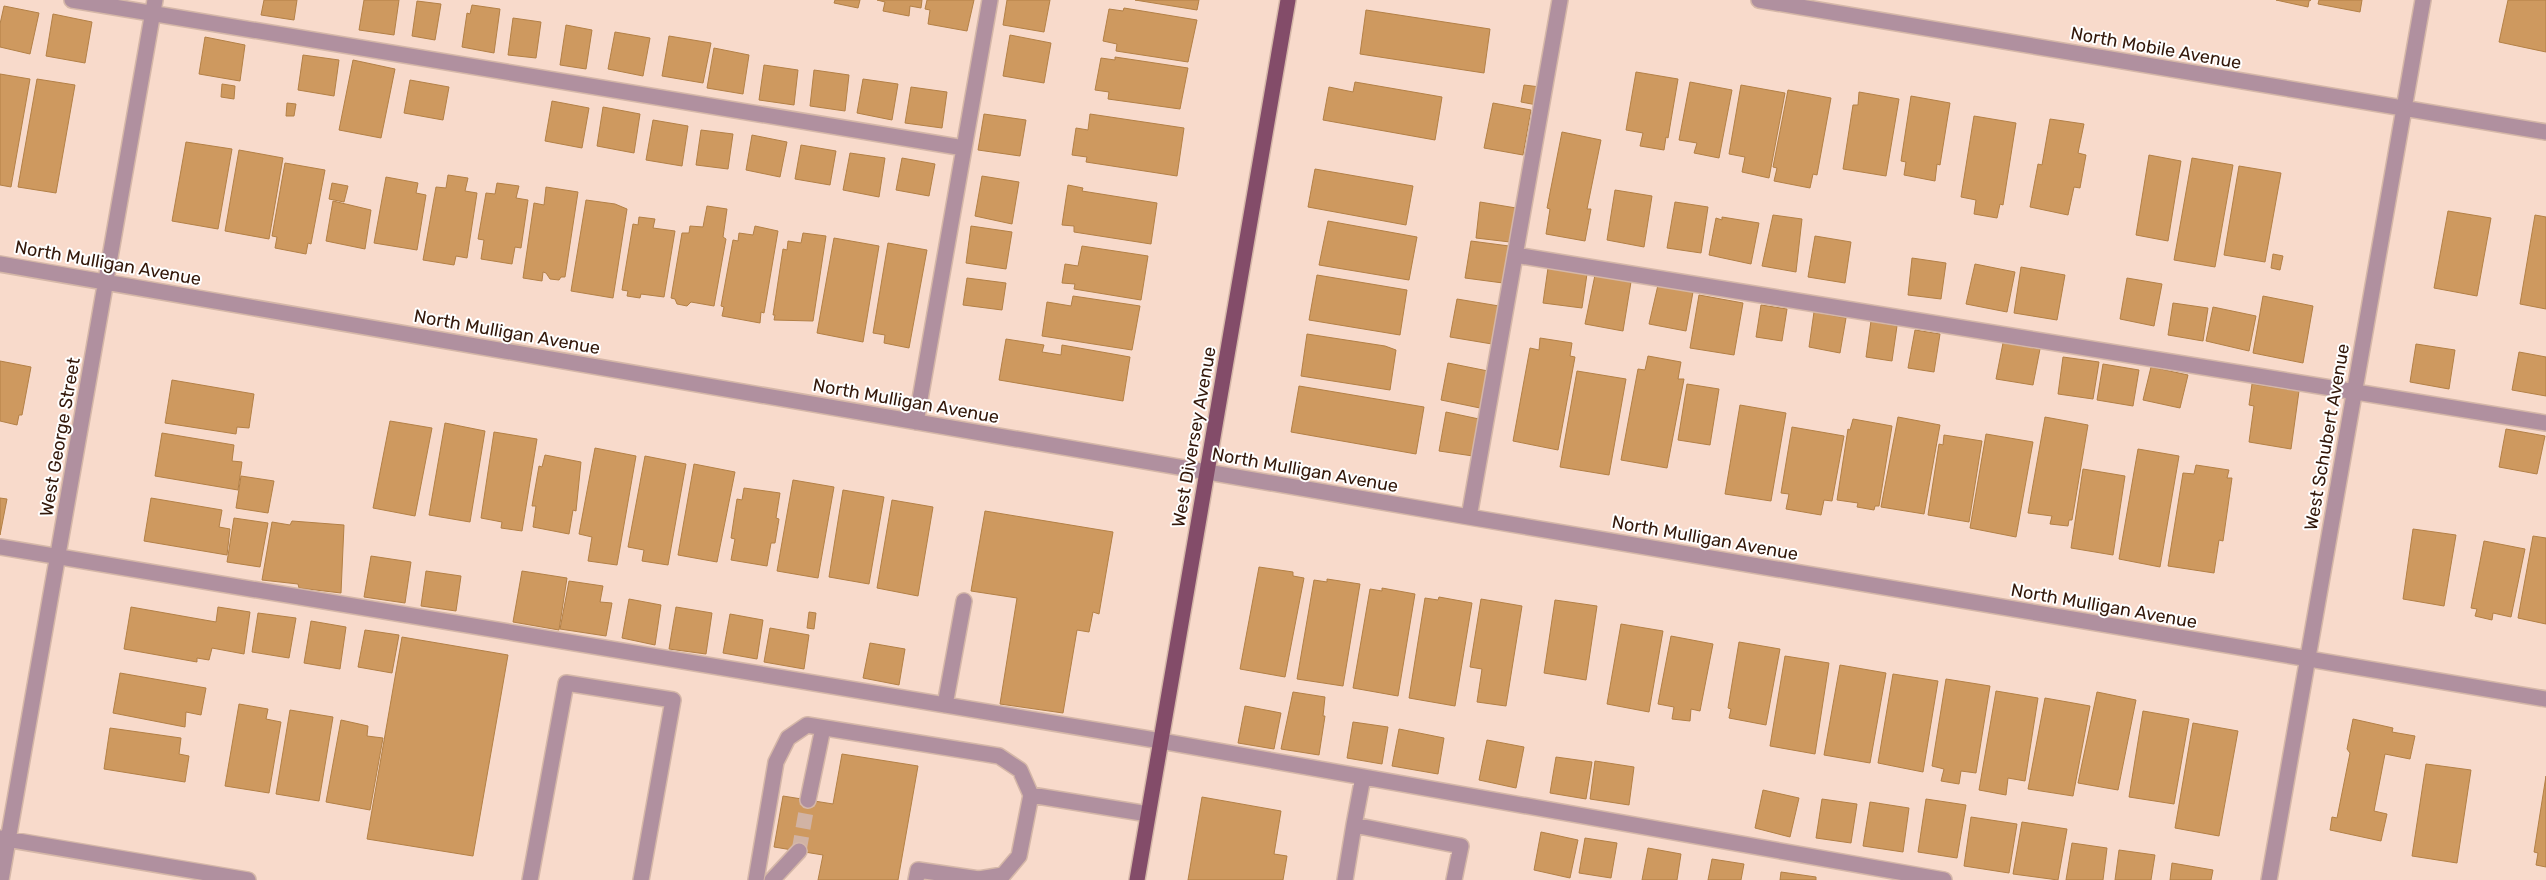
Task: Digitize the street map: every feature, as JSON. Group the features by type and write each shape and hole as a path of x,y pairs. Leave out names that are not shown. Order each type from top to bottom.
{"main road":[{"name":"West Diversey Avenue","path":"1137,880 1288,0"}],"street":[{"path":"72,0 154,7 964,148"},
{"path":"916,422 990,0"},
{"path":"1470,517 1560,0"},
{"name":"North Mobile Avenue","path":"1759,0 2546,132"},
{"name":"West Schubert Avenue","path":"2269,880 2423,0"},
{"name":"West George Street","path":"0,880 4,838 58,556 154,7"},
{"path":"1516,255 2546,422"},
{"name":"North Mulligan Avenue","path":"0,264 1470,517 2546,699"},
{"path":"0,547 1161,741 1921,878 1944,880"},
{"path":"945,705 964,601"},
{"path":"530,880 566,683 673,700 641,880"},
{"path":"756,880 776,762 788,738 807,725 999,756 1020,770 1031,795 1019,856 1003,875 979,879 918,870 916,880"},
{"path":"808,800 823,728"},
{"path":"1345,880 1363,777"},
{"path":"1031,795 1148,814"},
{"path":"1354,825 1461,846 1454,880"},
{"path":"4,838 248,880"},
{"path":"772,880 799,851"}],"building":[{"path":"264,0 297,0 294,20 261,15"},
{"path":"364,0 399,0 394,35 359,30"},
{"path":"835,0 860,0 858,8 834,3"},
{"path":"877,0 922,0 921,8 910,6 909,16 883,11 885,2"},
{"path":"927,0 974,0 967,31 928,24 930,10 925,9"},
{"path":"1007,0 1050,0 1044,32 1003,25"},
{"path":"1135,0 1199,0 1197,10"},
{"path":"2276,0 2311,0 2308,7"},
{"path":"2319,0 2362,0 2360,12 2318,4"},
{"path":"2508,0 2546,0 2546,52 2499,42"},
{"path":"417,1 441,4 435,40 412,36"},
{"path":"472,5 500,9 494,53 462,47 467,13 470,14"},
{"path":"4,6 39,13 30,54 0,47 0,24"},
{"path":"1124,8 1197,20 1188,62 1116,51 1117,44 1103,41 1109,9 1123,11"},
{"path":"1366,10 1490,29 1484,73 1360,54"},
{"path":"53,14 92,22 85,63 46,56"},
{"path":"513,18 541,22 536,58 508,55"},
{"path":"566,25 592,30 586,69 560,65"},
{"path":"615,32 650,38 643,76 608,69"},
{"path":"1010,35 1051,43 1044,83 1003,76"},
{"path":"669,36 711,43 703,83 662,76"},
{"path":"205,37 245,45 240,81 199,74"},
{"path":"714,48 749,55 743,94 707,88"},
{"path":"303,55 339,60 334,96 298,90"},
{"path":"1115,57 1188,68 1180,109 1108,99 1109,92 1095,90 1101,58 1115,60"},
{"path":"353,60 395,69 381,138 339,130"},
{"path":"764,65 798,70 794,105 759,100"},
{"path":"814,70 849,75 845,111 810,106"},
{"path":"1636,72 1678,79 1668,138 1666,137 1664,150 1640,146 1643,133 1626,130"},
{"path":"0,74 30,79 11,187 0,185"},
{"path":"37,79 75,85 56,193 18,187"},
{"path":"863,79 898,84 892,120 857,113"},
{"path":"410,80 449,87 443,120 404,113"},
{"path":"1355,82 1442,97 1435,140 1323,120 1329,87 1353,92"},
{"path":"1690,82 1732,90 1719,158 1694,153 1697,143 1679,140"},
{"path":"222,84 235,86 234,99 221,97"},
{"path":"1524,85 1540,87 1537,105 1521,102"},
{"path":"1741,85 1785,93 1769,178 1742,172 1745,157 1729,154"},
{"path":"911,87 947,92 942,128 905,123"},
{"path":"1788,90 1831,98 1817,175 1813,174 1810,188 1774,181 1777,168 1773,167"},
{"path":"1859,92 1899,99 1886,176 1843,169 1853,105 1858,105"},
{"path":"1911,96 1950,103 1940,165 1937,164 1935,181 1904,175 1906,162 1901,161"},
{"path":"552,101 589,108 582,148 545,141"},
{"path":"287,103 296,104 294,116 286,116"},
{"path":"1493,103 1531,110 1523,155 1484,148"},
{"path":"603,107 640,114 634,153 597,146"},
{"path":"984,114 1026,120 1020,156 978,150"},
{"path":"1090,114 1184,128 1177,176 1086,162 1087,157 1072,155 1076,128 1088,130"},
{"path":"1974,116 2016,123 2003,205 2000,204 1997,218 1974,214 1976,200 1961,197"},
{"path":"2050,119 2084,124 2078,153 2086,155 2080,188 2074,187 2068,215 2030,207 2038,164 2042,165"},
{"path":"653,120 688,126 682,166 646,160"},
{"path":"701,130 733,134 728,169 696,165"},
{"path":"1562,132 1601,140 1587,209 1591,209 1585,241 1546,234 1550,209 1547,208"},
{"path":"752,135 787,142 780,177 746,170"},
{"path":"186,142 232,149 218,229 172,221"},
{"path":"801,145 836,151 830,185 795,179"},
{"path":"239,150 283,158 269,239 225,231"},
{"path":"850,153 885,158 879,197 843,190"},
{"path":"2149,155 2181,161 2168,241 2136,235"},
{"path":"902,158 935,164 929,196 896,190"},
{"path":"2192,158 2233,165 2215,267 2174,260"},
{"path":"285,163 325,170 311,244 308,243 306,254 275,248 277,237 272,236"},
{"path":"2239,166 2281,173 2265,262 2224,255"},
{"path":"1315,169 1413,186 1406,225 1308,207"},
{"path":"448,175 468,178 465,191 477,193 467,258 456,256 454,265 423,260 436,187 446,188"},
{"path":"982,176 1019,182 1012,224 975,216"},
{"path":"386,177 418,183 416,193 426,195 417,250 374,243"},
{"path":"332,183 348,186 344,202 329,199"},
{"path":"497,183 519,186 516,198 528,200 521,248 515,247 512,264 481,259 484,240 478,239 486,193 495,194"},
{"path":"1068,185 1083,188 1082,191 1157,203 1151,244 1074,232 1074,226 1062,225"},
{"path":"546,187 578,192 565,277 561,277 559,280 550,279 543,272 542,281 523,278 534,203 544,205"},
{"path":"1615,190 1652,196 1644,247 1607,240"},
{"path":"586,200 615,204 627,209 613,298 571,291"},
{"path":"333,201 371,210 365,249 326,241"},
{"path":"1480,202 1516,208 1510,242 1476,238"},
{"path":"1675,202 1708,207 1701,253 1667,248"},
{"path":"707,206 727,209 723,237 726,239 714,306 691,302 687,306 677,304 675,299 671,298 682,233 689,233 690,226 703,227"},
{"path":"2448,211 2491,218 2477,296 2434,288"},
{"path":"1773,215 1802,219 1796,272 1762,266"},
{"path":"2535,215 2546,217 2546,309 2520,304"},
{"path":"639,217 655,219 653,228 675,231 664,297 641,294 640,298 627,296 628,291 622,290 633,224 638,225"},
{"path":"1722,217 1759,223 1751,264 1709,255 1716,218 1722,220"},
{"path":"1328,221 1417,237 1409,280 1319,265"},
{"path":"755,226 778,231 764,313 761,312 760,323 722,316 724,307 721,306 733,240 738,241 739,233 753,235"},
{"path":"971,226 1012,232 1006,269 966,263"},
{"path":"803,233 826,236 813,321 774,320 775,315 773,315 783,249 787,250 788,241 801,243"},
{"path":"1815,236 1851,242 1845,283 1808,277"},
{"path":"834,238 879,246 863,342 817,333"},
{"path":"1471,241 1509,246 1503,283 1465,278"},
{"path":"888,243 927,250 909,348 884,343 885,335 873,333"},
{"path":"1082,246 1148,256 1141,300 1074,289 1075,284 1062,283 1065,264 1078,266"},
{"path":"2273,254 2283,256 2280,270 2271,268"},
{"path":"1912,258 1946,263 1941,299 1908,295"},
{"path":"1975,264 2015,272 2007,312 1966,304"},
{"path":"2021,267 2065,275 2057,320 2014,313"},
{"path":"1548,268 1587,274 1582,308 1543,303"},
{"path":"1317,275 1407,290 1400,335 1309,320"},
{"path":"1595,275 1631,282 1623,331 1585,324"},
{"path":"967,278 1006,283 1002,310 963,305"},
{"path":"2127,278 2162,284 2154,326 2120,319"},
{"path":"1658,285 1693,292 1686,331 1649,324"},
{"path":"1699,295 1743,303 1734,355 1690,348"},
{"path":"1073,296 1140,306 1132,350 1042,336 1047,302 1071,306"},
{"path":"2263,296 2313,306 2303,363 2253,353"},
{"path":"1457,299 1499,306 1492,344 1450,337"},
{"path":"2173,303 2208,308 2203,341 2168,335"},
{"path":"1761,305 1787,309 1782,341 1756,337"},
{"path":"2213,307 2256,316 2249,351 2206,341"},
{"path":"1814,312 1846,318 1840,353 1809,347"},
{"path":"1871,321 1897,326 1892,361 1866,357"},
{"path":"1915,330 1940,334 1934,372 1908,368"},
{"path":"1307,334 1385,346 1396,350 1390,390 1301,376"},
{"path":"1540,338 1572,343 1570,356 1575,357 1558,450 1513,441 1530,348 1539,350"},
{"path":"1006,339 1044,345 1042,352 1061,355 1062,345 1130,357 1123,401 999,380"},
{"path":"2003,343 2040,349 2033,385 1996,379"},
{"path":"2416,344 2455,350 2449,389 2410,382"},
{"path":"2519,352 2546,357 2546,396 2512,390"},
{"path":"1648,356 1681,362 1678,379 1684,379 1667,468 1621,460 1638,369 1645,370"},
{"path":"2063,357 2099,362 2093,399 2058,394"},
{"path":"0,361 31,367 22,415 19,415 17,425 0,421"},
{"path":"1448,363 1488,371 1480,408 1441,400"},
{"path":"2103,364 2139,370 2133,406 2097,400"},
{"path":"2151,367 2188,375 2180,408 2143,400"},
{"path":"1577,371 1626,379 1609,475 1560,467"},
{"path":"172,380 254,394 249,428 237,427 236,434 165,423"},
{"path":"1687,384 1719,389 1710,445 1678,440"},
{"path":"2252,384 2299,391 2291,449 2249,442 2254,406 2249,405"},
{"path":"1299,386 1424,407 1416,454 1291,432"},
{"path":"1740,405 1786,413 1771,501 1725,494"},
{"path":"1446,412 1479,419 1473,456 1439,451"},
{"path":"1898,417 1940,425 1924,514 1881,507"},
{"path":"2045,417 2088,425 2072,520 2069,520 2068,526 2050,524 2052,516 2028,513"},
{"path":"1853,419 1892,426 1879,506 1875,506 1874,510 1857,507 1858,503 1837,500 1848,429 1850,430"},
{"path":"390,421 432,428 415,516 373,508"},
{"path":"445,423 485,431 470,522 429,515"},
{"path":"1792,427 1844,436 1832,501 1824,500 1821,515 1786,509 1789,494 1781,493"},
{"path":"2506,429 2545,436 2537,474 2499,467"},
{"path":"494,432 537,439 522,531 501,528 502,522 481,518"},
{"path":"162,433 234,445 232,461 242,462 238,490 155,476"},
{"path":"1986,434 2033,442 2016,537 1970,528"},
{"path":"1944,435 1982,441 1969,522 1928,515 1939,444 1943,445"},
{"path":"595,448 636,456 617,565 588,561 592,537 579,534"},
{"path":"2138,449 2179,456 2160,567 2119,559"},
{"path":"545,455 581,462 576,511 573,510 569,534 533,527 536,506 532,506 539,466 542,467"},
{"path":"645,456 686,464 668,565 642,561 644,550 628,547"},
{"path":"694,464 735,472 717,562 678,555"},
{"path":"2196,465 2229,470 2227,478 2232,478 2223,541 2219,540 2214,573 2168,566 2183,473 2194,474"},
{"path":"2083,469 2125,476 2113,555 2071,548"},
{"path":"241,476 274,481 268,513 236,508"},
{"path":"793,480 834,487 818,578 777,571"},
{"path":"744,488 780,493 776,518 779,519 775,543 771,543 767,566 731,560 735,539 731,538 737,499 742,500"},
{"path":"843,490 884,497 869,584 829,577"},
{"path":"0,498 7,499 0,535"},
{"path":"151,498 222,510 219,527 230,529 227,555 144,541"},
{"path":"892,500 933,507 918,596 877,588"},
{"path":"985,511 1113,532 1099,614 1093,612 1089,632 1077,630 1063,713 1000,704 1017,598 971,591"},
{"path":"234,518 268,523 260,567 227,562"},
{"path":"292,521 344,525 341,593 299,588 298,584 262,580 272,522 290,525"},
{"path":"2413,529 2456,535 2444,606 2403,599"},
{"path":"2533,536 2546,538 2546,624 2518,618"},
{"path":"2484,541 2525,549 2511,617 2493,613 2492,620 2475,616 2477,609 2471,608"},
{"path":"371,556 411,562 405,603 364,597"},
{"path":"1259,567 1293,572 1293,576 1304,578 1285,677 1240,669"},
{"path":"426,571 461,576 456,611 421,606"},
{"path":"522,571 567,578 559,630 513,622"},
{"path":"1327,579 1360,584 1343,686 1297,679 1314,580 1327,582"},
{"path":"569,581 603,586 600,602 612,603 606,636 560,629"},
{"path":"1382,588 1415,594 1398,696 1353,688 1370,589 1382,591"},
{"path":"1439,597 1472,603 1455,706 1409,698 1425,598 1438,600"},
{"path":"629,599 661,605 655,645 622,638"},
{"path":"1481,599 1522,606 1506,706 1477,702 1482,669 1470,667"},
{"path":"1555,600 1597,606 1586,680 1544,673"},
{"path":"131,607 216,622 218,607 250,612 244,654 212,648 209,660 197,658 197,662 124,649"},
{"path":"676,607 712,613 706,654 669,649"},
{"path":"809,612 816,613 814,629 807,628"},
{"path":"258,613 296,618 289,658 252,652"},
{"path":"730,614 763,620 757,659 723,653"},
{"path":"311,621 346,627 340,669 304,663"},
{"path":"1621,624 1663,631 1649,712 1607,704"},
{"path":"770,628 809,635 804,669 764,662"},
{"path":"365,630 399,635 392,673 358,667"},
{"path":"1671,636 1713,644 1700,711 1691,709 1690,721 1672,719 1674,707 1658,704"},
{"path":"402,637 508,655 473,856 367,839"},
{"path":"1739,642 1780,649 1766,725 1729,718 1731,709 1728,708"},
{"path":"870,643 905,649 899,685 863,678"},
{"path":"1785,656 1829,663 1815,754 1770,746"},
{"path":"1840,665 1886,673 1870,763 1824,755"},
{"path":"120,673 206,688 201,715 186,712 185,727 113,713"},
{"path":"1893,674 1938,681 1923,772 1878,763"},
{"path":"1946,679 1990,686 1976,773 1961,771 1959,784 1941,781 1944,769 1932,766"},
{"path":"1996,691 2038,698 2025,781 2008,778 2006,795 1979,790"},
{"path":"1293,692 1325,697 1323,716 1325,716 1319,755 1281,749"},
{"path":"2097,692 2136,700 2118,790 2078,783"},
{"path":"2045,698 2090,706 2073,796 2028,789"},
{"path":"239,704 268,709 266,719 281,722 269,793 225,786"},
{"path":"1245,706 1281,713 1274,749 1238,743"},
{"path":"290,710 333,717 319,801 276,794"},
{"path":"2143,711 2189,719 2174,804 2129,797"},
{"path":"2353,719 2393,728 2392,732 2415,736 2410,759 2385,754 2374,811 2387,814 2381,841 2330,830 2332,817 2337,818 2350,753 2347,749"},
{"path":"341,720 368,726 367,736 383,738 370,810 326,802"},
{"path":"1353,722 1388,727 1382,764 1347,758"},
{"path":"2193,723 2238,731 2219,836 2175,828"},
{"path":"110,728 181,738 179,754 189,756 185,782 104,769"},
{"path":"1399,729 1444,738 1438,774 1392,766"},
{"path":"1487,740 1524,747 1516,788 1479,780"},
{"path":"842,754 918,766 898,880 818,880 823,855 774,847 783,796 833,804"},
{"path":"1556,757 1592,762 1586,799 1550,793"},
{"path":"1595,761 1634,767 1629,805 1590,799"},
{"path":"2426,764 2471,770 2457,863 2412,856"},
{"path":"2546,776 2546,867 2536,865 2538,853 2534,852"},
{"path":"1763,790 1799,798 1790,837 1755,828"},
{"path":"1202,797 1281,811 1274,854 1287,856 1283,880 1188,880"},
{"path":"1822,799 1857,804 1851,843 1816,838"},
{"path":"1926,799 1966,805 1957,858 1918,852"},
{"path":"1870,802 1909,808 1903,852 1863,846"},
{"path":"1971,817 2017,824 2009,873 1964,866"},
{"path":"2022,822 2067,829 2058,880 2013,874"},
{"path":"1541,832 1578,840 1570,878 1534,870"},
{"path":"1585,838 1617,843 1611,878 1579,873"},
{"path":"2072,843 2107,848 2103,880 2066,880"},
{"path":"1648,848 1681,854 1677,880 1642,880"},
{"path":"2119,850 2155,855 2151,880 2115,880"},
{"path":"1712,859 1744,864 1741,880 1708,880"},
{"path":"2172,863 2213,870 2211,880 2170,880"},
{"path":"1781,872 1816,877 1816,880 1780,880"}],"tunnel":[{"path":"799,851 808,800"}]}
